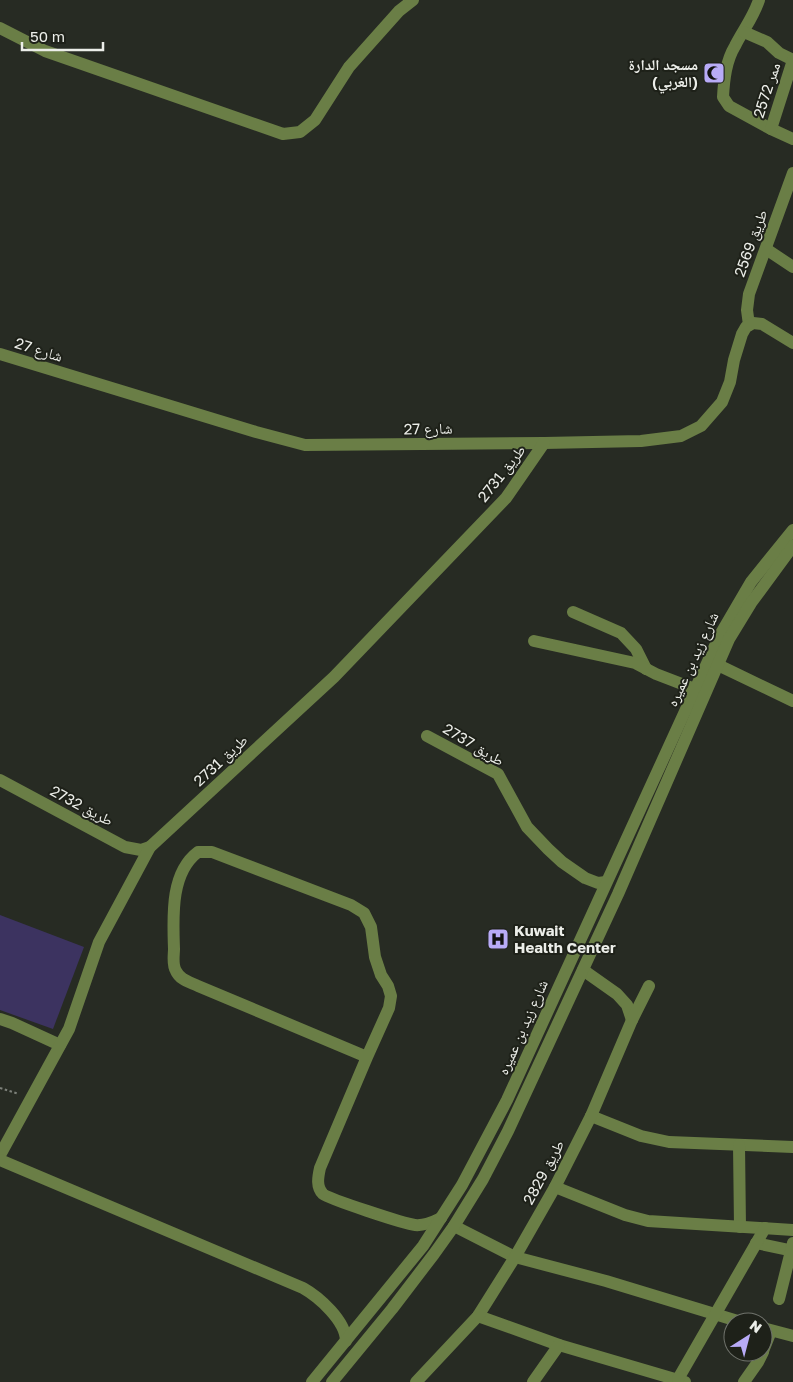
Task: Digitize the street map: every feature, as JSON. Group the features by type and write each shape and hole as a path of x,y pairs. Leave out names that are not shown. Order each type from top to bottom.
{"street":[{"path":"0,28 45,51 283,134 300,132 315,120 349,68 399,11 413,0"},
{"path":"759,0 754,15 734,47 727,66 723,97 729,106 793,139"},
{"path":"744,32 767,42 779,53 793,60"},
{"name":"ممر 2572","path":"771,129 793,60"},
{"name":"طريق 2569","path":"749,325 747,302 766,249 788,205 793,173"},
{"path":"766,249 793,267"},
{"path":"749,325 754,323 762,324 793,343"},
{"name":"شارع 27","path":"0,354 256,432 305,445 641,441 681,436 701,426 722,402 730,382 742,334 749,325"},
{"name":"طريق 2731","path":"0,1155 69,1029 100,942 150,847 334,677 506,498 544,443"},
{"name":"شارع زيد بن عميره","path":"312,1382 423,1246 462,1185 493,1129 720,635 740,599 763,566 793,530"},
{"name":"شارع زيد بن عميره","path":"332,1382 398,1302 454,1226 496,1155 618,894 729,639 750,603 793,546"},
{"path":"573,612 621,633 636,649 646,668"},
{"path":"534,641 635,663 656,674 694,689"},
{"path":"718,664 793,701"},
{"name":"طريق 2737","path":"427,736 498,774 527,827 548,849 562,862 585,878 598,883 606,882"},
{"name":"طريق 2732","path":"0,780 125,847 141,850 150,847"},
{"path":"367,1057 198,986 179,976 174,968 173,918 176,893 182,874 194,855 198,852 212,852 351,905 364,913 371,927 375,957 391,996 389,1008 320,1168 319,1186 324,1195 339,1202 414,1225 431,1223 441,1218"},
{"path":"600,894 611,896 618,894"},
{"path":"583,970 617,994 626,1005 632,1020"},
{"name":"طريق 2829","path":"416,1382 478,1316 515,1257 555,1187 592,1116 632,1020 649,986"},
{"path":"547,1046 547,1038 558,1010 557,1003 553,997"},
{"path":"0,1019 12,1022 60,1045"},
{"path":"592,1116 641,1136 669,1142 793,1147"},
{"path":"739,1145 740,1227"},
{"path":"0,1160 303,1288 315,1296 336,1318 344,1328 346,1341"},
{"path":"555,1187 625,1215 648,1220 793,1230"},
{"path":"414,1225 423,1239 423,1246"},
{"path":"454,1226 515,1257 606,1281 723,1317"},
{"path":"478,1316 559,1345 681,1380 714,1314 765,1228"},
{"path":"756,1243 792,1248 779,1299"},
{"path":"336,1318 364,1319"},
{"path":"773,1331 793,1336"},
{"path":"532,1382 559,1345"},
{"path":"744,1382 758,1362"}],"path":[{"path":"0,1088 31,1098"}],"shaded area":[{"path":"0,915 84,947 53,1029 0,1010"}],"place":[{"name":"مسجد الدارة (الغربي)","path":"714,73"},
{"name":"Kuwait Health Center","path":"498,939"}]}
